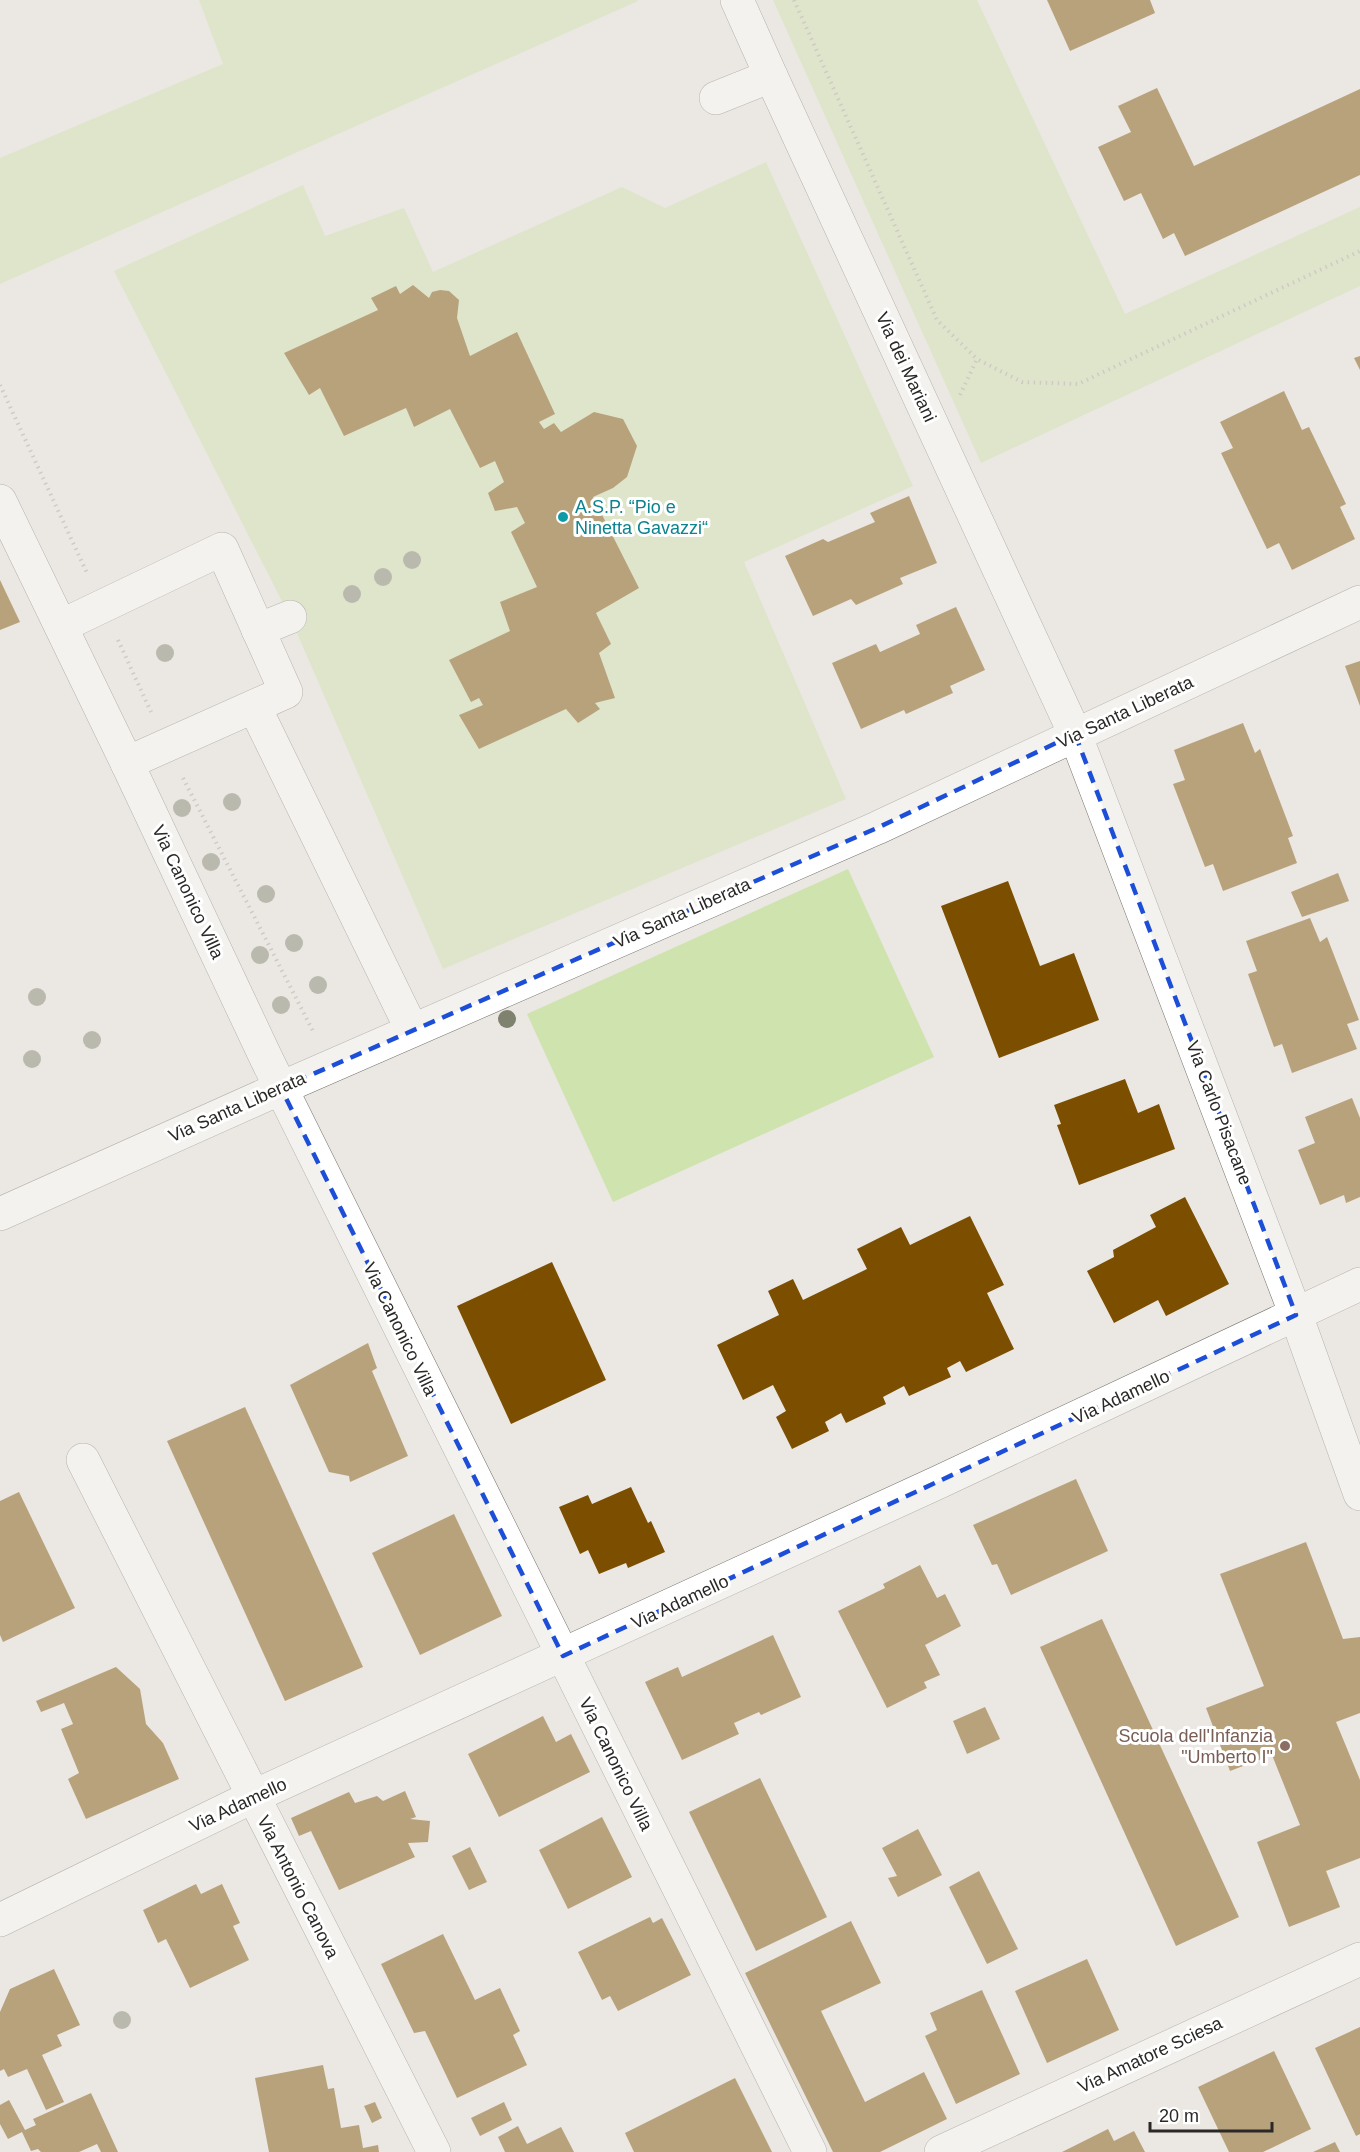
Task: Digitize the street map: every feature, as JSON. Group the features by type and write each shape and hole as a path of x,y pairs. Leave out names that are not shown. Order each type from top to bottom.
{"street":[{"name":"Via dei Mariani","path":"737,0 1076,734"},
{"path":"716,98 771,76"},
{"name":"Via Canonico Villa","path":"0,501 281,1088 810,2152"},
{"path":"61,626 222,549 286,692 255,708 127,763"},
{"name":"Via Santa Liberata","path":"0,1214 412,1030 877,828 1360,602"},
{"path":"258,630 290,617"},
{"path":"255,708 412,1030"},
{"name":"Via Carlo Pisacane","path":"1076,734 1296,1315 1360,1494"},
{"name":"Via Adamello","path":"0,1920 252,1797 563,1656 1360,1284"},
{"name":"Via Antonio Canova","path":"83,1460 434,2152"},
{"name":"Via Amatore Sciesa","path":"941,2152 1360,1959"}],"path":[{"path":"794,0 937,320 976,359 1022,382 1078,384 1360,251"},
{"path":"940,440 976,359"}],"highlighted area":[{"path":"1075,734 1296,1315 563,1656 281,1088 877,828"}],"green space":[{"path":"199,0 638,1 0,284 0,158 223,64"},
{"path":"773,0 977,0 1125,314 1360,207 1360,286 981,463"},
{"path":"766,162 913,486 744,562 846,799 443,969 290,617 114,271 303,185 325,236 404,208 433,272 622,187 665,208"},
{"path":"848,869 934,1057 613,1202 527,1014"}],"building":[{"path":"1047,0 1150,0 1155,13 1070,51"},
{"path":"1157,88 1194,166 1360,89 1360,175 1185,256 1174,233 1163,239 1141,193 1124,201 1098,147 1131,132 1118,106"},
{"name":"A.S.P. “Pio e Ninetta Gavazzi“","path":"413,285 429,298 432,292 440,290 449,291 459,300 457,318 470,356 517,332 555,414 539,422 544,429 554,423 561,432 594,412 623,419 637,446 627,477 613,488 593,497 639,588 596,613 611,644 599,653 615,698 595,703 600,709 578,723 566,709 479,749 459,715 483,705 479,698 471,702 449,660 510,631 500,602 537,587 511,532 525,523 517,507 495,511 488,493 504,482 495,461 480,468 450,409 414,427 406,408 344,436 320,388 309,395 284,353 378,310 371,298 396,286 400,294"},
{"path":"1360,356 1360,370 1354,358"},
{"path":"1284,391 1302,430 1309,427 1346,504 1340,507 1355,539 1292,570 1279,543 1267,549 1221,453 1233,448 1220,422"},
{"path":"909,496 937,563 900,578 903,584 856,605 851,599 813,616 785,556 823,539 828,542 875,522 870,513"},
{"path":"0,580 20,622 0,630"},
{"path":"956,607 985,670 950,686 953,693 906,714 904,710 861,729 832,663 876,644 880,652 920,634 916,625"},
{"path":"1360,661 1360,706 1345,666"},
{"path":"1243,723 1255,753 1260,749 1293,836 1288,838 1297,863 1223,891 1213,864 1205,867 1173,784 1185,780 1174,750"},
{"path":"1338,873 1349,901 1302,917 1291,892"},
{"path":"1008,881 1040,966 1074,953 1099,1020 999,1058 941,906"},
{"path":"1310,918 1320,942 1327,937 1359,1020 1347,1024 1357,1049 1292,1073 1282,1044 1274,1047 1248,974 1257,971 1246,941"},
{"path":"1125,1079 1138,1113 1159,1104 1175,1149 1079,1185 1057,1125 1061,1124 1054,1105"},
{"path":"1352,1098 1360,1118 1360,1197 1346,1203 1344,1195 1320,1205 1298,1150 1315,1143 1305,1117"},
{"path":"1185,1197 1229,1284 1166,1316 1158,1300 1114,1323 1087,1271 1114,1257 1113,1250 1156,1227 1150,1215"},
{"path":"970,1216 1004,1285 987,1293 1014,1349 966,1372 960,1361 947,1368 951,1377 909,1396 904,1386 883,1397 886,1404 846,1423 841,1413 825,1422 829,1431 792,1449 776,1417 786,1411 773,1385 743,1400 717,1345 779,1315 768,1291 793,1279 803,1300 867,1269 857,1249 901,1227 910,1245"},
{"path":"552,1262 606,1380 511,1424 457,1306"},
{"path":"368,1343 377,1368 372,1371 408,1456 350,1482 349,1476 329,1472 290,1385"},
{"path":"245,1407 363,1667 285,1701 167,1441"},
{"path":"1076,1479 1108,1551 1011,1595 997,1564 992,1565 973,1525"},
{"path":"631,1487 648,1523 651,1521 665,1552 628,1568 626,1563 599,1574 588,1550 580,1554 559,1507 588,1495 592,1504"},
{"path":"19,1492 75,1608 3,1642 0,1635 0,1501"},
{"path":"454,1514 502,1616 420,1655 372,1553"},
{"path":"1306,1542 1343,1639 1360,1637 1360,1713 1336,1722 1360,1780 1360,1858 1326,1871 1340,1907 1289,1927 1257,1842 1300,1825 1272,1755 1230,1771 1206,1708 1264,1686 1220,1574"},
{"path":"920,1565 937,1598 945,1594 961,1626 925,1645 940,1675 924,1682 927,1688 887,1708 838,1611 885,1588 883,1584"},
{"path":"1102,1619 1239,1917 1176,1946 1040,1647"},
{"path":"773,1635 801,1697 761,1715 759,1712 734,1723 739,1734 682,1760 645,1682 678,1667 682,1677"},
{"path":"116,1667 140,1689 146,1724 163,1743 179,1779 86,1819 68,1779 79,1773 61,1729 73,1724 64,1703 41,1712 36,1701"},
{"path":"985,1707 1000,1739 967,1754 953,1721"},
{"path":"543,1716 556,1742 571,1734 590,1772 499,1817 468,1754"},
{"path":"760,1778 827,1917 756,1951 689,1812"},
{"path":"405,1791 416,1817 410,1819 430,1821 428,1842 408,1843 415,1857 339,1890 311,1831 299,1836 291,1818 349,1792 355,1803 377,1796 383,1801"},
{"path":"602,1817 632,1877 568,1909 539,1850"},
{"path":"918,1829 942,1875 898,1897 888,1878 897,1876 882,1848"},
{"path":"470,1847 487,1882 469,1890 452,1856"},
{"path":"979,1871 1018,1949 987,1964 949,1887"},
{"path":"196,1884 201,1894 222,1884 240,1923 233,1926 249,1960 190,1988 166,1939 158,1943 143,1910"},
{"path":"650,1917 653,1923 662,1918 691,1975 618,2011 610,1996 602,2000 578,1952"},
{"path":"851,1921 881,1983 821,2011 865,2102 924,2072 947,2119 880,2152 833,2152 745,1973"},
{"path":"443,1934 475,2000 500,1988 520,2031 513,2035 527,2065 457,2098 425,2031 414,2033 381,1964"},
{"path":"1087,1959 1119,2030 1047,2063 1015,1991"},
{"path":"54,1969 80,2025 57,2035 62,2046 42,2055 64,2102 46,2110 27,2069 8,2077 4,2069 0,2071 0,2012 10,1989"},
{"path":"982,1990 1020,2074 956,2104 925,2036 937,2030 930,2013"},
{"path":"1360,2027 1360,2134 1356,2136 1315,2048"},
{"path":"1274,2051 1311,2129 1263,2152 1229,2152 1198,2087"},
{"path":"323,2065 328,2089 334,2088 341,2128 359,2125 363,2148 378,2145 379,2152 269,2152 255,2078"},
{"path":"735,2078 772,2152 634,2152 625,2133"},
{"path":"91,2093 118,2152 101,2152 97,2144 79,2152 41,2152 38,2149 31,2151 22,2132 8,2139 0,2124 0,2105 9,2100 25,2130 36,2125 33,2119"},
{"path":"375,2102 382,2118 372,2123 364,2106"},
{"path":"504,2102 512,2120 480,2136 471,2118"},
{"path":"518,2126 527,2144 561,2127 574,2152 505,2152 498,2137"},
{"path":"1108,2129 1114,2141 1134,2131 1145,2152 1062,2152"},
{"path":"1335,2142 1340,2152 1313,2152"}],"place":[{"name":"A.S.P. “Pio e Ninetta Gavazzi“","path":"563,517"},
{"name":"Scuola dell'Infanzia \"Umberto I\"","path":"1285,1746"}]}
